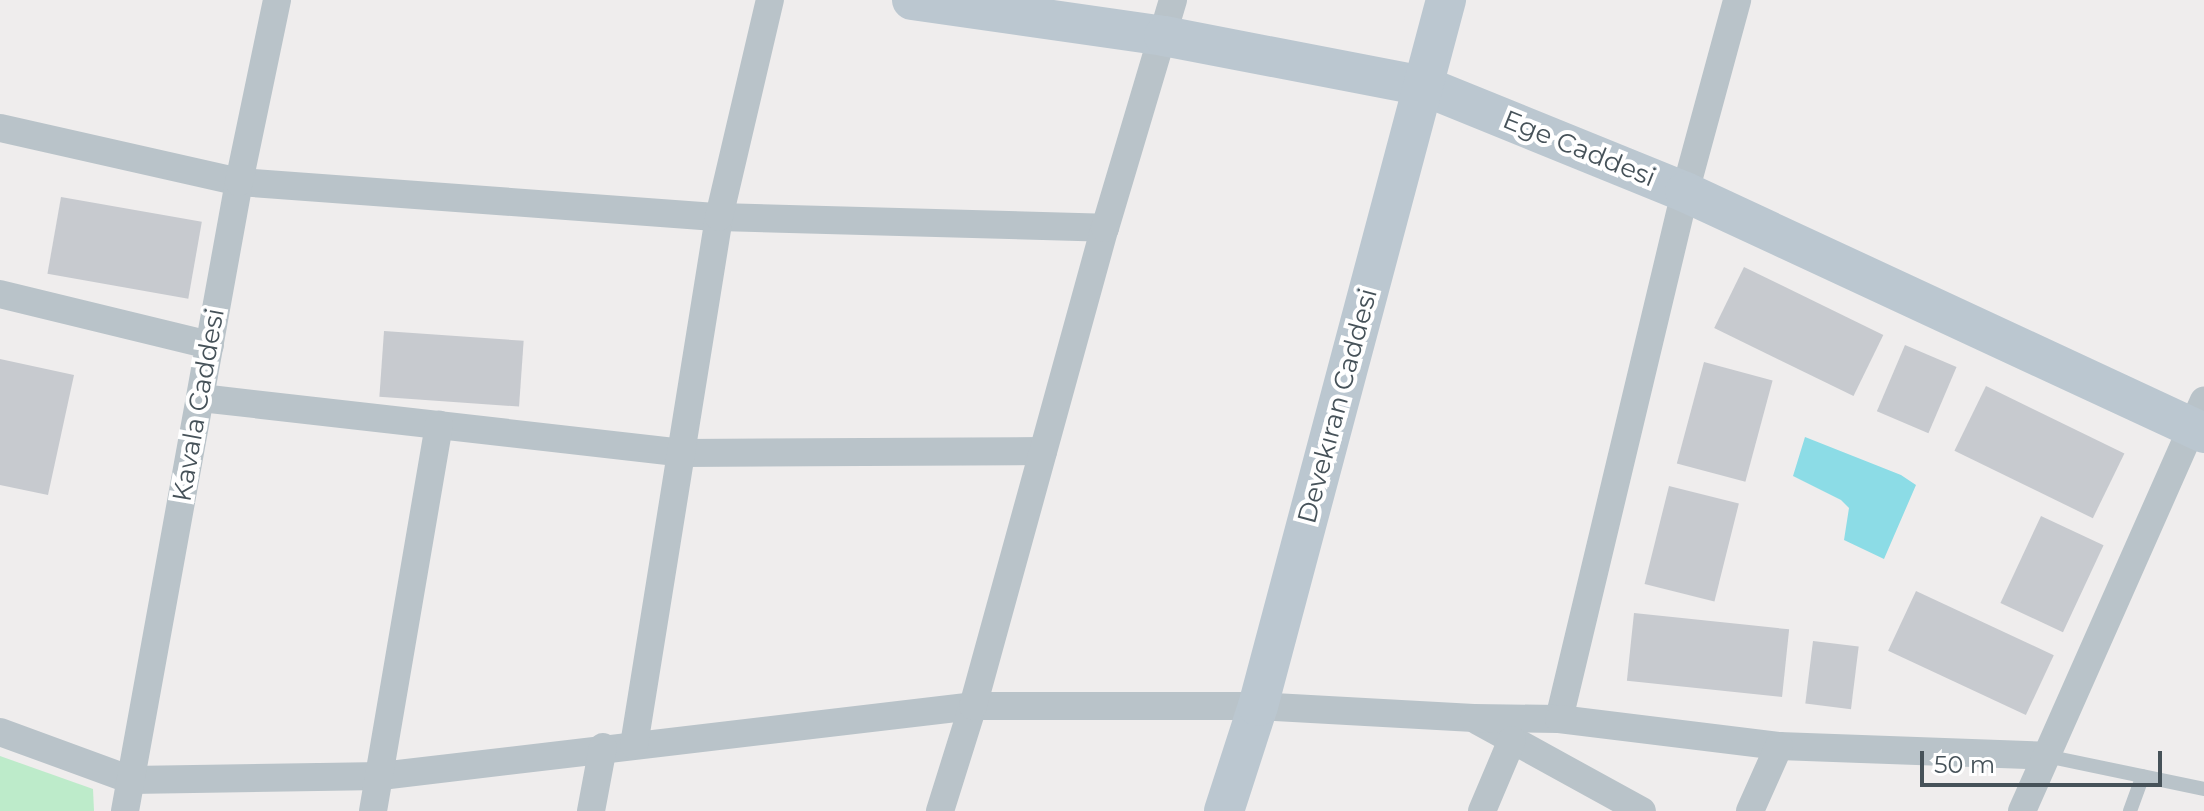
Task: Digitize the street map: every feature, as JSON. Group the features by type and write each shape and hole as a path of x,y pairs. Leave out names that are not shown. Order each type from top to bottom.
{"main road":[{"name":"Ege Caddesi","path":"913,0 1169,18 1424,86 1685,192 2201,420"},
{"name":"Devekıran Caddesi","path":"1224,811 1258,706 1446,0"}],"street":[{"name":"Kavala Caddesi","path":"125,811 239,182 277,0"},
{"path":"634,745 719,217 770,0"},
{"path":"1559,719 1685,192 1737,0"},
{"path":"940,811 973,706 1105,228 1169,18"},
{"path":"0,128 239,182 719,217 1105,228"},
{"path":"0,294 210,345"},
{"path":"201,398 683,453 1043,451"},
{"path":"2022,811 2201,420"},
{"path":"373,811 439,425"},
{"path":"0,732 131,780 381,776 603,747 973,706 1258,706 1474,718 1559,719 1779,746 2046,756"},
{"path":"1474,718 1642,811"},
{"path":"1482,811 1512,740"},
{"path":"1750,811 1779,746"},
{"path":"591,811 603,747"}],"lane":[{"path":"2046,756 2204,789"},
{"path":"2130,811 2143,776"}],"green space":[{"path":"0,756 93,789 94,811 0,811"}],"water":[{"path":"1805,437 1901,475 1916,485 1884,559 1844,540 1849,508 1841,500 1793,476"}],"building":[{"path":"61,197 202,222 188,299 47,274"},
{"path":"1744,267 1883,335 1854,396 1714,328"},
{"path":"384,331 524,341 519,407 379,397"},
{"path":"1905,345 1957,367 1928,433 1877,411"},
{"path":"0,359 74,375 48,495 0,485"},
{"path":"1704,362 1773,380 1745,482 1677,463"},
{"path":"1986,386 2124,454 2093,518 1954,451"},
{"path":"1669,486 1739,503 1714,601 1645,584"},
{"path":"2041,516 2104,545 2063,632 2000,603"},
{"path":"1916,591 2054,655 2026,715 1888,651"},
{"path":"1634,613 1789,629 1782,697 1627,681"},
{"path":"1813,641 1859,647 1851,709 1805,704"}]}
